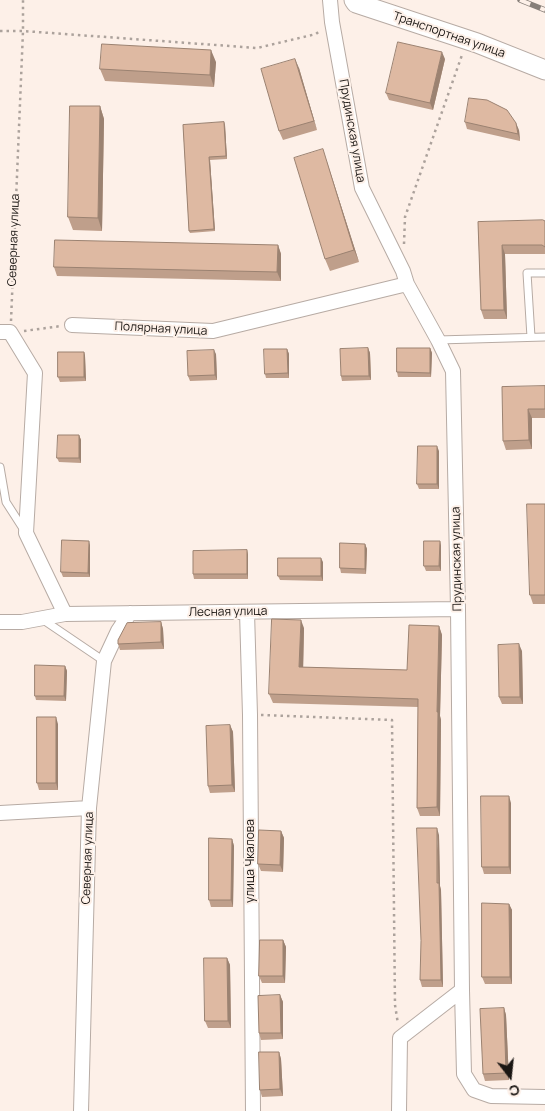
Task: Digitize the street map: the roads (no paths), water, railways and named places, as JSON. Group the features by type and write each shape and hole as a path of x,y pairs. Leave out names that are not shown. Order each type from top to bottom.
{"street":[{"name":"Прудинская улица","path":"330,0 332,22 362,188 453,371 464,1074 474,1090 491,1096 545,1097"},
{"name":"Транспортная улица","path":"354,0 356,3 545,70"},
{"name":"Полярная улица","path":"72,325 212,332 405,277"},
{"path":"5,332 35,373 26,533 65,614"},
{"name":"Лесная улица","path":"0,622 22,622 65,614 458,609"},
{"name":"улица Чкалова","path":"247,612 250,715 253,1111"},
{"name":"Северная улица","path":"81,1111 89,808 104,661 118,631 130,613"},
{"path":"0,813 89,808"},
{"path":"399,1111 400,1038 462,990"}],"lane":[{"path":"531,337 527,273 545,273"},
{"path":"438,340 545,337"},
{"path":"0,467 6,502 26,533"},
{"path":"42,618 104,661"}],"railway":[{"path":"520,0 545,10"}]}
